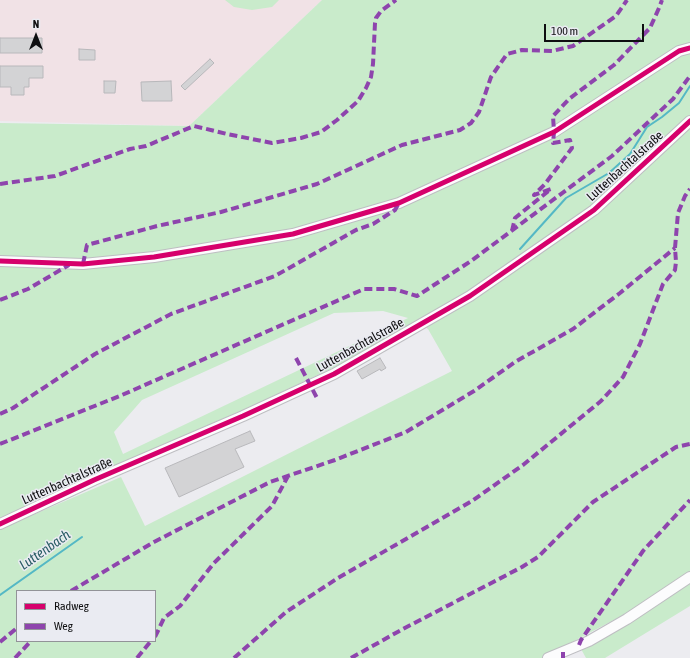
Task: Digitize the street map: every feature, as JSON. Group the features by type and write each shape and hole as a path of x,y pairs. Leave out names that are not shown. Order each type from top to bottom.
{"street":[{"path":"0,261 83,264 154,257 293,234 399,203 554,132 678,51 690,48"},
{"name":"Luttenbachtalstraße","path":"0,524 94,480 243,416 334,374 464,299 594,210 690,121"},
{"path":"548,658 601,634 627,619 690,577"}],"shaded area":[{"path":"0,0 322,0 189,126 0,121"}],"green space":[{"path":"225,0 279,0 272,7 252,10 234,7"},
{"path":"322,0 690,0 690,606 605,658 586,658 581,649 665,593 555,651 557,658 0,658 0,529 121,477 145,526 452,371 428,329 418,323 358,356 252,406 100,472 0,519 0,123 189,126","holes":["383,311 408,318 123,454 114,432 142,400 334,313"]}],"building":[{"path":"0,38 42,38 42,53 0,53"},
{"path":"79,49 95,50 95,60 79,60"},
{"path":"210,59 214,63 185,90 181,86"},
{"path":"0,66 43,66 43,78 29,78 29,87 24,87 24,95 11,95 11,87 0,87"},
{"path":"104,81 116,81 115,93 104,93"},
{"path":"171,81 172,101 142,101 141,82"},
{"path":"380,358 386,368 381,371 380,369 362,379 357,371"},
{"path":"250,431 255,441 235,449 244,467 179,497 165,468"}],"waterway":[{"name":"Luttenbach","path":"520,249 566,198 609,173 630,154 647,127 679,103 690,86"},
{"name":"Luttenbach","path":"0,595 82,537"}],"marked path":[{"path":"0,184 55,176 130,149 146,146 194,126 272,143 301,138 321,132 358,101 366,88 371,77 373,64 376,18 381,11 396,0"},
{"path":"83,264 87,245 157,226 221,212 317,184 402,145 460,130 471,123 479,112 491,77 507,54 522,50 552,51 573,46 616,16 627,0"},
{"path":"512,231 515,218 551,189 534,195 545,184 572,148 570,140 553,143 553,116 569,99 614,65 650,28 662,0"},
{"path":"0,444 122,395 364,289 394,289 417,296 471,261 612,156 673,99 690,76"},
{"path":"234,658 286,612 338,578 472,501 523,465 601,401 623,377 640,344 663,284 675,270 678,213 685,196 690,189"},
{"path":"0,414 13,408 95,354 171,314 275,276 356,230 373,224 395,210 399,203"},
{"path":"73,590 154,542 270,482 335,460 406,432 474,391 515,362 573,329 675,248"},
{"path":"0,300 28,289 69,265"},
{"path":"296,358 317,398"},
{"path":"351,658 538,557 593,502 676,447 690,444"},
{"path":"156,635 164,618 180,606 214,563 272,506 288,476"},
{"path":"579,645 643,551 690,500"},
{"path":"0,642 16,629"},
{"path":"15,658 30,642"},
{"path":"137,658 150,642"},
{"path":"563,652 563,658"}],"cycle path":[{"path":"0,261 83,264 154,257 293,234 399,203 554,132 679,51 690,48"},
{"path":"0,524 94,480 243,416 334,374 470,296 594,210 690,121"}]}
